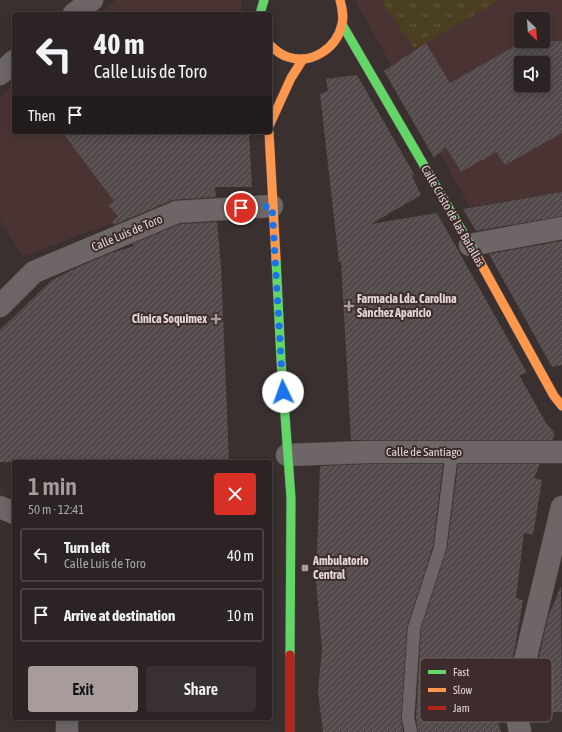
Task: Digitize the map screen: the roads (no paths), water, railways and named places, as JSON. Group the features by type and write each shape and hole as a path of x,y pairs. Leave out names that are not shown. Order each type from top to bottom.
{"main road":[{"path":"261,12 264,0"},
{"path":"272,46 278,52 290,58 303,59 317,57 329,50 338,39 343,26 344,14 340,0"},
{"name":"Calle Cristo de las Batallas","path":"343,26 559,398"},
{"path":"272,120 291,78 303,59"},
{"path":"269,134 272,206 291,498 290,732"}],"street":[{"path":"77,12 92,0"},
{"path":"0,74 12,63"},
{"name":"Calle Luis de Toro","path":"0,306 34,272 177,212 272,206"},
{"path":"470,245 562,228"},
{"name":"Calle de Santiago","path":"287,455 562,452"},
{"path":"526,658 562,507"},
{"path":"0,508 12,512"},
{"path":"67,720 67,732"},
{"path":"518,722 520,732"}],"lane":[{"path":"411,732 408,718 414,628 440,548 452,452"}],"place":[{"name":"Farmacia Lda. Carolina Sánchez Aparicio","path":"349,306"},
{"name":"Clínica Soquimex","path":"216,319"},
{"name":"Ambulatorio Central","path":"305,568"}]}
